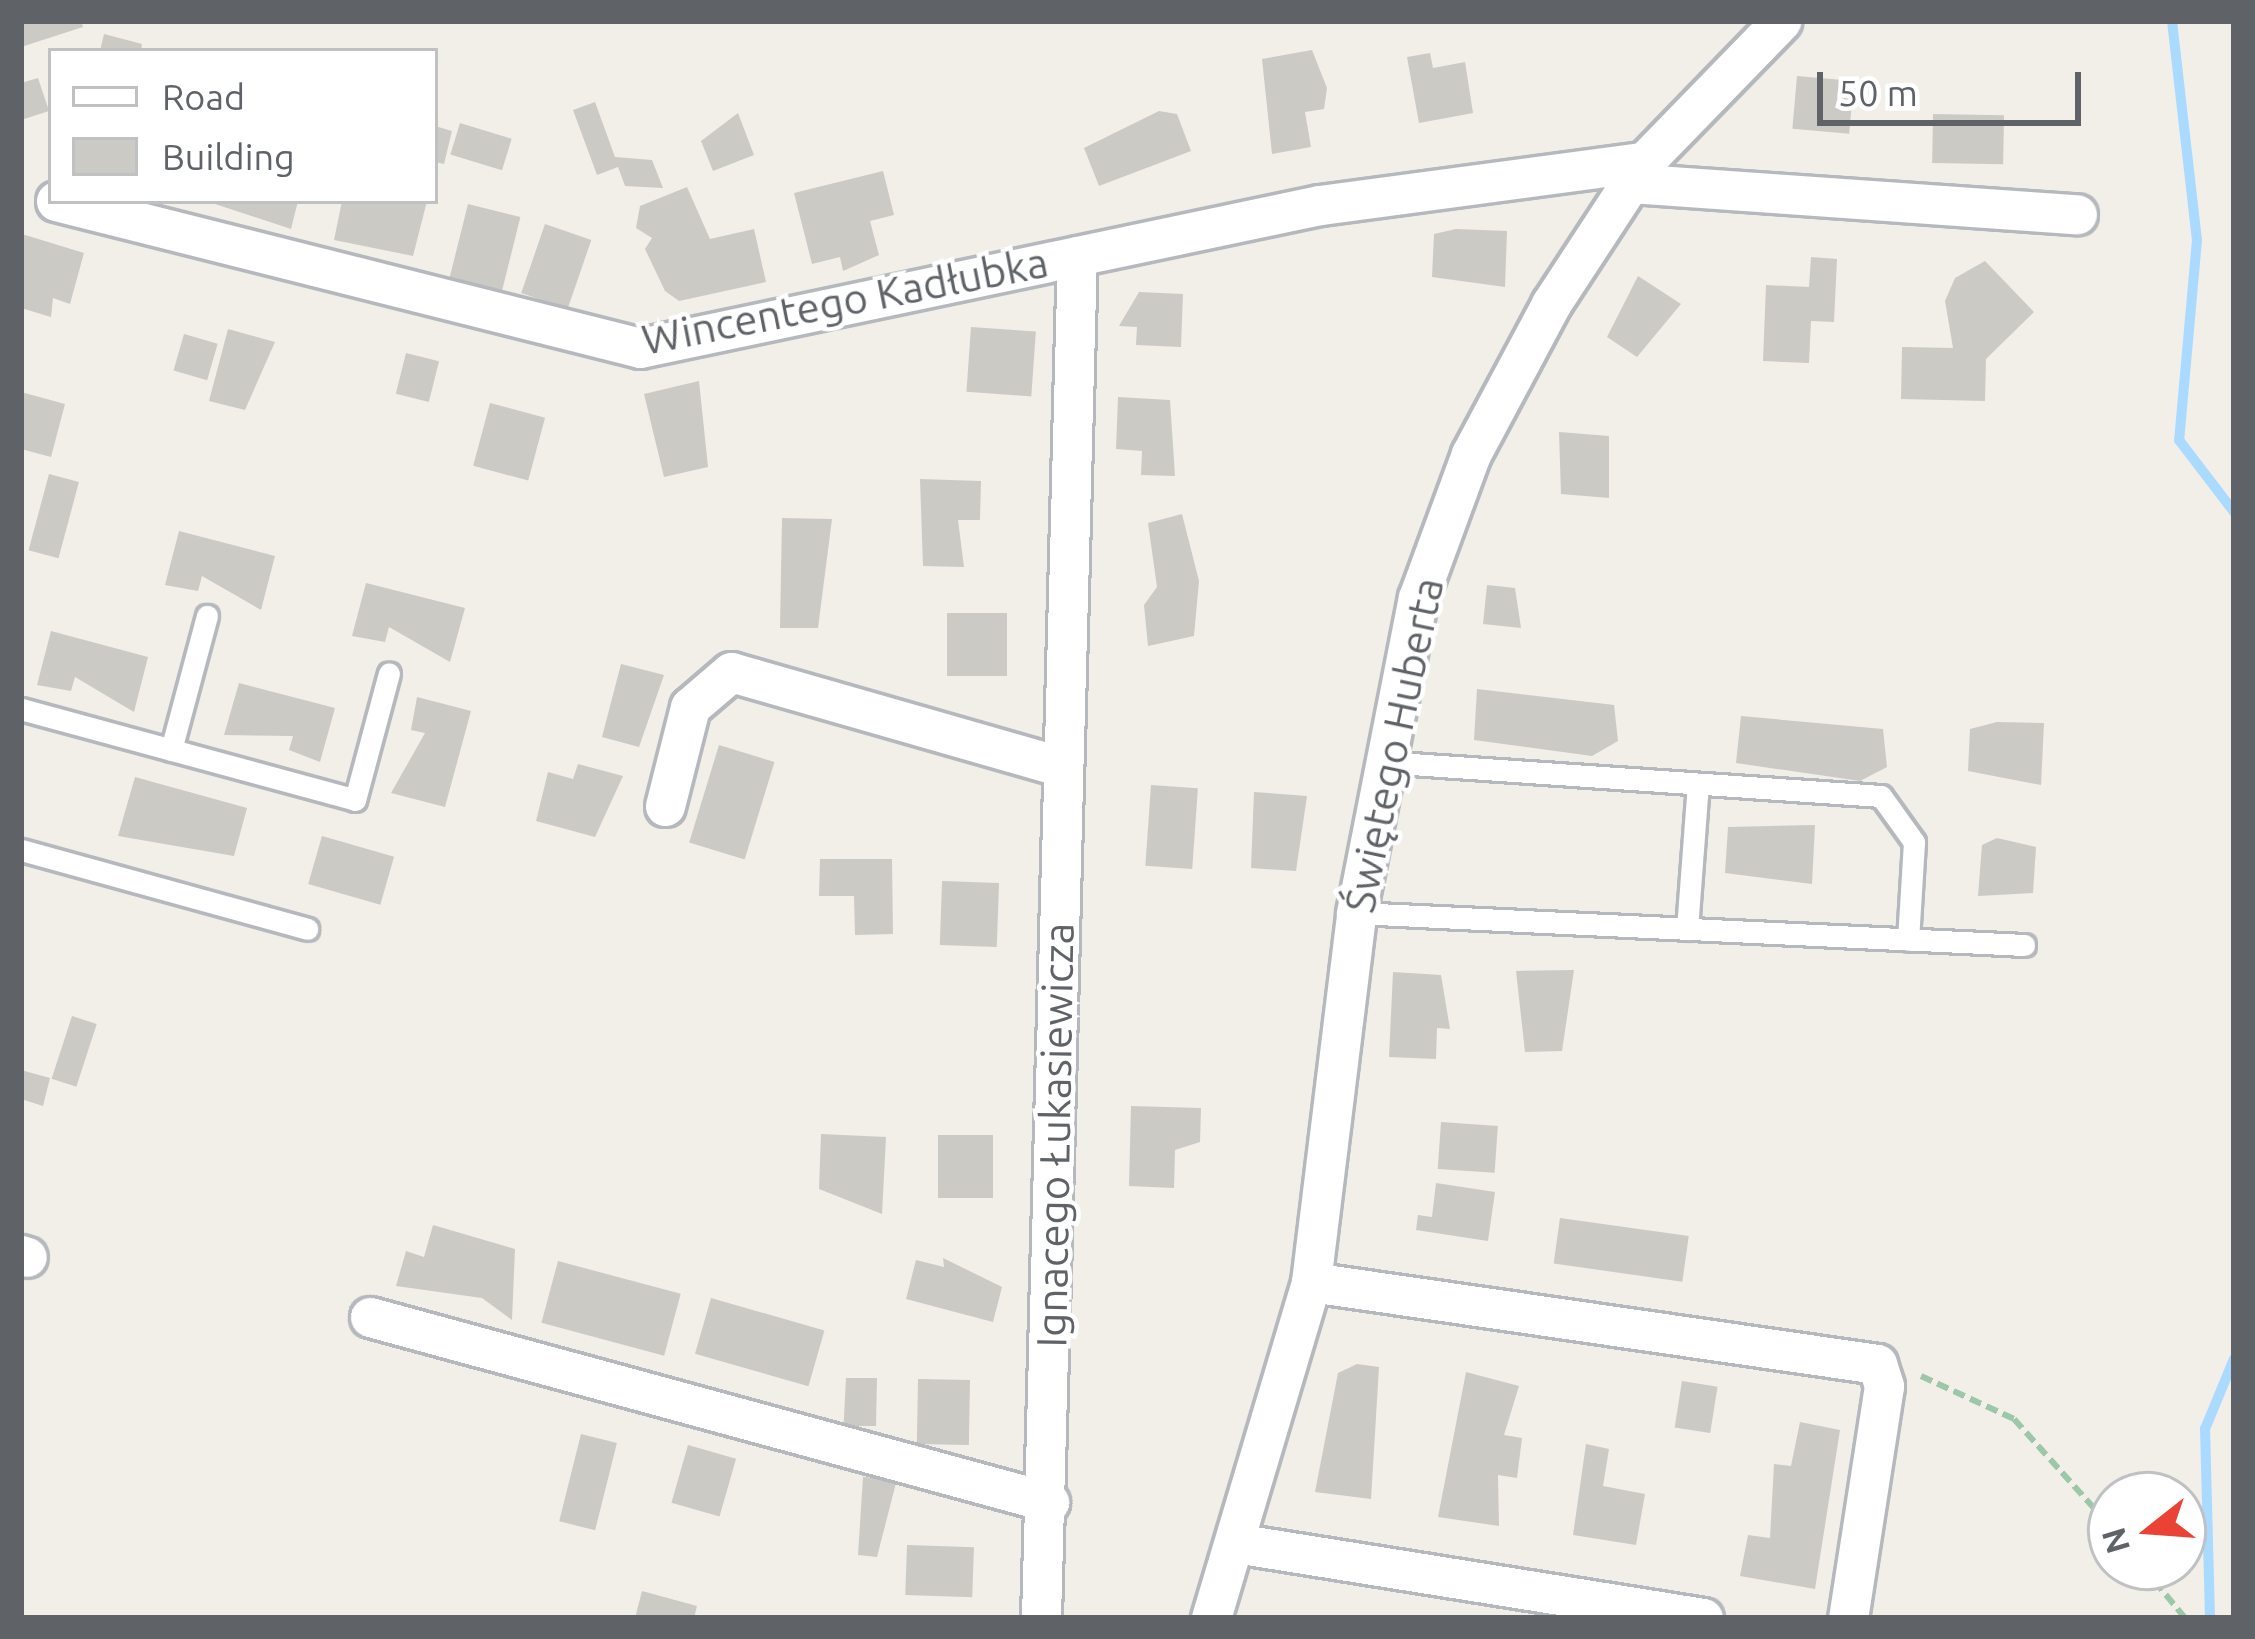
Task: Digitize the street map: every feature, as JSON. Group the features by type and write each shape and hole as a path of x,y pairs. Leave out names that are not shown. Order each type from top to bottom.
{"street":[{"name":"Świętego Huberta","path":"1210,1618 1311,1282 1357,913 1381,762 1418,598 1471,454 1637,172 1781,21"},
{"path":"1637,172 2077,214"},
{"name":"Wincentego Kadłubka","path":"69,204 640,348 1319,205 1637,172"},
{"name":"Ignacego Łukasiewicza","path":"1040,1618 1049,1502 1077,256"},
{"path":"665,806 690,707 731,672 1063,767"},
{"path":"1311,1282 1877,1364 1884,1387 1848,1618"},
{"path":"370,1317 1049,1502"},
{"path":"1235,1543 1703,1618"}],"lane":[{"path":"171,750 207,616"},
{"path":"21,710 355,800 389,674"},
{"path":"1381,762 1882,796 1914,842 1908,940"},
{"path":"1687,929 1698,784"},
{"path":"21,850 307,929"},
{"path":"1357,913 2024,945"}],"path":[{"path":"1877,1364 2014,1419 2087,1500"},
{"path":"2163,1591 2185,1618"}],"building":[{"path":"21,21 81,21 83,27 21,47"},
{"path":"104,34 142,44 141,48 101,48"},
{"path":"1312,50 1327,88 1324,109 1305,112 1311,147 1272,154 1262,59"},
{"path":"1430,53 1433,68 1465,62 1473,113 1419,123 1407,57"},
{"path":"1797,76 1854,81 1849,134 1792,129"},
{"path":"38,78 48,111 21,120 21,83"},
{"path":"595,102 615,157 652,160 663,188 625,186 618,167 597,175 573,110"},
{"path":"1159,111 1177,114 1191,151 1099,186 1084,148"},
{"path":"738,113 754,155 713,171 701,141"},
{"path":"1933,114 2004,115 2003,164 1932,163"},
{"path":"460,123 512,139 502,170 450,155"},
{"path":"438,127 452,131 444,164 438,163"},
{"path":"883,171 894,215 870,221 879,255 843,271 840,257 812,264 794,193"},
{"path":"687,187 710,239 754,229 766,282 679,301 665,291 645,249 652,238 636,228 640,206"},
{"path":"215,204 297,204 291,229"},
{"path":"341,204 426,204 413,256 334,240"},
{"path":"468,204 520,217 501,295 449,282"},
{"path":"545,224 591,240 568,309 521,293"},
{"path":"1456,229 1507,231 1505,287 1432,277 1434,234"},
{"path":"22,234 84,253 70,304 53,298 51,317 21,308"},
{"path":"1811,257 1837,259 1834,322 1811,321 1809,363 1763,361 1766,285 1809,287"},
{"path":"1985,261 2034,312 1986,359 1985,401 1901,399 1902,347 1953,348 1945,301 1955,278"},
{"path":"1638,276 1681,304 1637,357 1607,337"},
{"path":"1139,292 1183,294 1181,347 1136,345 1137,327 1119,326"},
{"path":"971,327 1036,332 1031,396 966,392"},
{"path":"228,329 275,342 245,410 209,401"},
{"path":"184,334 218,344 207,380 174,371"},
{"path":"406,353 439,361 429,402 396,394"},
{"path":"699,381 708,467 664,477 644,394"},
{"path":"21,392 65,404 51,457 21,449"},
{"path":"1118,397 1170,400 1175,476 1141,475 1142,451 1116,449"},
{"path":"490,403 545,418 528,481 473,466"},
{"path":"1559,432 1609,436 1609,498 1561,494"},
{"path":"49,474 79,482 58,558 29,550"},
{"path":"920,479 981,481 980,520 958,520 964,567 923,566"},
{"path":"1182,514 1199,581 1194,636 1148,646 1144,605 1157,587 1148,523"},
{"path":"782,518 832,519 818,628 780,628"},
{"path":"179,531 275,556 261,610 202,576 198,591 165,585"},
{"path":"366,583 465,608 450,662 389,627 385,642 352,636"},
{"path":"1487,585 1515,588 1521,628 1483,624"},
{"path":"947,613 1007,613 1007,676 947,676"},
{"path":"51,631 148,657 134,712 75,677 71,691 37,685"},
{"path":"621,664 664,675 639,747 602,737"},
{"path":"239,683 335,708 320,762 289,750 293,736 224,735"},
{"path":"1477,689 1614,705 1618,741 1592,756 1474,740"},
{"path":"417,697 471,711 445,807 391,793 425,733 411,730"},
{"path":"1741,716 1883,729 1887,767 1860,781 1736,763"},
{"path":"1997,722 2044,723 2041,785 1968,771 1970,729"},
{"path":"719,745 774,762 745,860 689,843"},
{"path":"578,764 623,776 595,837 536,821 548,772 573,779"},
{"path":"135,777 247,808 234,856 118,836"},
{"path":"1151,785 1198,788 1192,869 1145,866"},
{"path":"1254,792 1307,796 1296,871 1251,868"},
{"path":"1815,825 1812,884 1725,873 1728,827"},
{"path":"322,836 394,857 380,905 308,884"},
{"path":"1997,838 2036,847 2033,893 1978,896 1982,845"},
{"path":"820,859 892,859 893,934 855,935 854,896 819,896"},
{"path":"942,881 999,883 997,947 940,945"},
{"path":"1574,970 1562,1051 1525,1052 1516,971"},
{"path":"1393,972 1441,975 1450,1029 1437,1028 1436,1059 1389,1057"},
{"path":"72,1016 97,1024 76,1087 52,1079"},
{"path":"21,1070 50,1078 43,1106 21,1099"},
{"path":"1131,1106 1201,1108 1200,1142 1175,1150 1174,1188 1129,1186"},
{"path":"1441,1122 1498,1126 1495,1173 1438,1169"},
{"path":"821,1134 886,1137 882,1214 819,1189"},
{"path":"938,1135 993,1135 993,1198 938,1198"},
{"path":"1436,1183 1495,1192 1488,1241 1416,1230 1418,1215 1432,1217"},
{"path":"1560,1218 1689,1236 1682,1282 1554,1264"},
{"path":"433,1225 515,1249 512,1320 482,1298 396,1286 406,1251 424,1257"},
{"path":"943,1258 1002,1287 993,1322 906,1299 916,1260 944,1267"},
{"path":"558,1261 681,1294 664,1356 541,1323"},
{"path":"711,1298 824,1331 808,1386 695,1354"},
{"path":"1357,1364 1379,1367 1371,1499 1315,1492 1338,1373"},
{"path":"1466,1372 1519,1386 1504,1435 1522,1438 1517,1478 1498,1475 1499,1526 1438,1517"},
{"path":"846,1378 877,1378 876,1426 859,1426 859,1436 843,1436"},
{"path":"918,1379 970,1380 969,1445 917,1444"},
{"path":"1682,1381 1718,1387 1710,1433 1675,1427"},
{"path":"1800,1422 1840,1430 1815,1589 1740,1576 1748,1535 1770,1538 1774,1464 1791,1466"},
{"path":"581,1434 617,1443 595,1530 559,1521"},
{"path":"1586,1444 1609,1449 1603,1486 1645,1494 1636,1545 1573,1535"},
{"path":"688,1445 736,1459 720,1516 671,1503"},
{"path":"863,1477 897,1479 877,1557 858,1555"},
{"path":"907,1545 974,1547 972,1597 905,1595"},
{"path":"642,1591 697,1606 694,1618 635,1618"}],"waterway":[{"path":"2172,21 2197,240 2179,440 2234,512"},
{"path":"2210,1618 2205,1429 2234,1359"}]}
